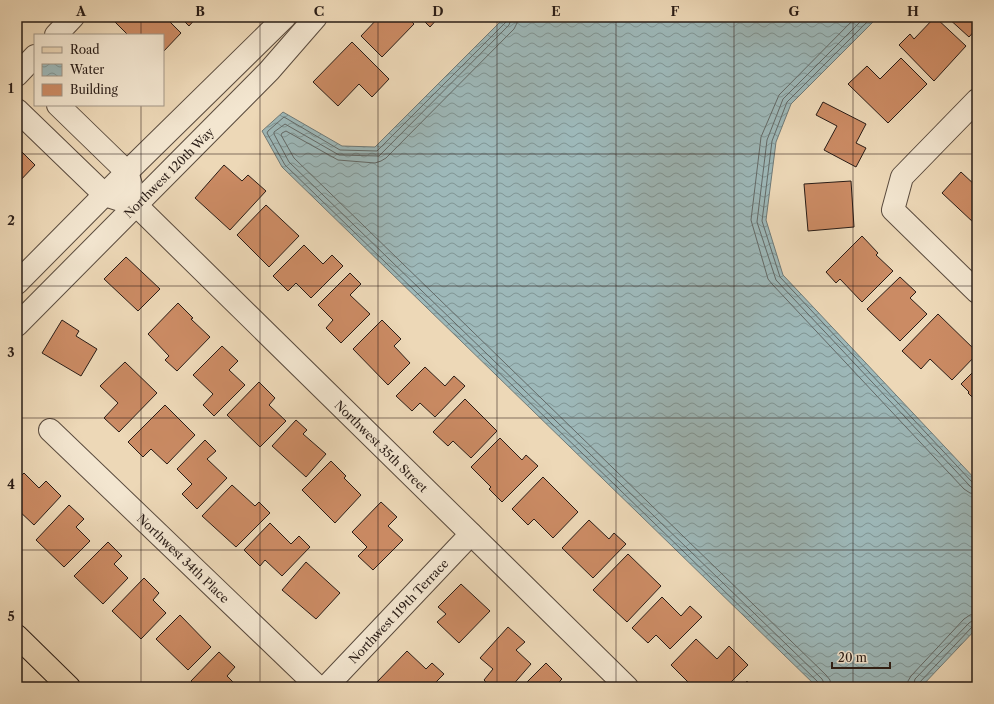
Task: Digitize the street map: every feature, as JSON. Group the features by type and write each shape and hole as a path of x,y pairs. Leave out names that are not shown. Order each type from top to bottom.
{"main road":[{"path":"17,636 69,687"}],"street":[{"path":"57,34 73,17"},
{"path":"17,283 127,172 285,17"},
{"name":"Northwest 120th Way","path":"17,326 269,71 316,17"},
{"path":"977,100 902,177 893,210 977,292"},
{"path":"59,106 127,172 136,205"},
{"name":"Northwest 35th Street","path":"17,110 104,195 136,205 627,687"},
{"name":"Northwest 34th Place","path":"50,430 318,687"},
{"name":"Northwest 119th Terrace","path":"326,687 471,534"}],"water":[{"path":"505,17 878,17 791,104 776,142 766,220 783,275 977,481 977,628 921,687 817,687 282,167 262,131 283,112 342,146 375,147"}],"building":[{"path":"17,17 25,17 17,26"},
{"path":"118,17 165,17 181,33 164,51 164,34 127,34 114,21"},
{"path":"180,17 197,17 189,26"},
{"path":"379,17 407,17 414,24 382,57 361,36"},
{"path":"420,17 439,17 430,27"},
{"path":"935,17 966,46 934,81 899,45 910,34 914,39"},
{"path":"947,17 977,17 977,28 969,37"},
{"path":"352,42 389,79 372,97 359,84 338,106 313,82"},
{"path":"901,58 927,84 888,123 848,84 867,66 880,79"},
{"path":"823,102 866,124 856,143 866,148 856,167 824,150 837,126 816,115"},
{"path":"17,147 35,165 17,184"},
{"path":"224,165 242,181 248,175 266,191 230,230 195,198"},
{"path":"961,172 977,187 977,219 974,223 942,193"},
{"path":"851,181 854,227 808,231 804,184"},
{"path":"266,205 299,236 269,267 237,235"},
{"path":"862,236 878,253 876,255 893,271 862,302 840,279 836,283 826,272"},
{"path":"304,245 323,264 332,255 343,266 311,298 296,283 288,291 273,276"},
{"path":"126,257 160,289 138,311 104,279"},
{"path":"350,273 361,284 350,295 370,314 341,343 326,328 333,320 318,305"},
{"path":"900,277 916,292 910,298 927,314 900,341 867,309"},
{"path":"178,303 193,318 191,319 210,337 177,371 165,360 169,356 148,334"},
{"path":"938,314 977,352 977,354 952,380 930,359 921,369 902,351"},
{"path":"62,320 79,331 76,336 97,349 81,376 42,353"},
{"path":"382,320 401,339 394,346 410,363 388,385 353,349"},
{"path":"222,346 238,361 229,370 245,385 214,416 203,405 213,394 193,375"},
{"path":"125,362 157,393 119,432 104,418 118,403 100,386"},
{"path":"425,367 445,386 454,376 465,386 435,417 420,403 412,411 396,396"},
{"path":"977,368 977,402 961,384"},
{"path":"259,382 275,398 269,405 286,421 260,447 227,415"},
{"path":"465,399 497,431 471,458 453,441 448,446 433,432"},
{"path":"165,405 195,435 167,464 151,449 143,457 128,442"},
{"path":"296,420 307,430 303,434 326,454 306,477 272,446"},
{"path":"500,438 522,460 526,455 538,466 502,502 489,489 491,487 471,467"},
{"path":"205,440 216,451 207,459 227,478 197,509 182,494 192,484 177,469"},
{"path":"331,461 346,476 344,478 361,495 335,523 302,490"},
{"path":"24,473 39,488 46,481 61,496 34,525 17,509 17,480"},
{"path":"543,477 578,512 553,538 534,519 528,525 512,509"},
{"path":"232,485 255,506 259,502 270,513 236,547 202,516"},
{"path":"381,502 397,517 388,526 403,540 373,570 358,556 367,547 352,532"},
{"path":"69,505 84,519 76,527 90,541 64,567 36,540"},
{"path":"589,520 609,539 614,533 626,544 593,578 562,548"},
{"path":"270,523 291,544 299,536 310,547 282,576 265,560 260,566 244,550"},
{"path":"108,542 122,556 114,564 128,578 103,604 74,576"},
{"path":"628,554 661,586 627,622 593,590"},
{"path":"306,562 340,593 316,619 282,590"},
{"path":"144,578 159,593 153,600 166,613 141,639 112,611"},
{"path":"461,584 490,611 459,643 437,622 446,614 438,607"},
{"path":"662,597 681,616 690,606 702,617 670,649 656,635 648,643 632,628"},
{"path":"180,615 211,647 188,670 156,639"},
{"path":"508,627 525,642 516,650 531,664 511,687 491,687 484,680 493,669 480,658"},
{"path":"696,639 717,659 729,646 748,665 726,687 693,687 671,665"},
{"path":"407,651 426,669 432,663 444,674 431,687 378,687 375,684"},
{"path":"219,652 235,667 227,676 238,687 197,687 191,681"},
{"path":"546,663 562,679 554,687 522,687"},
{"path":"747,681 752,687 741,687"}]}
